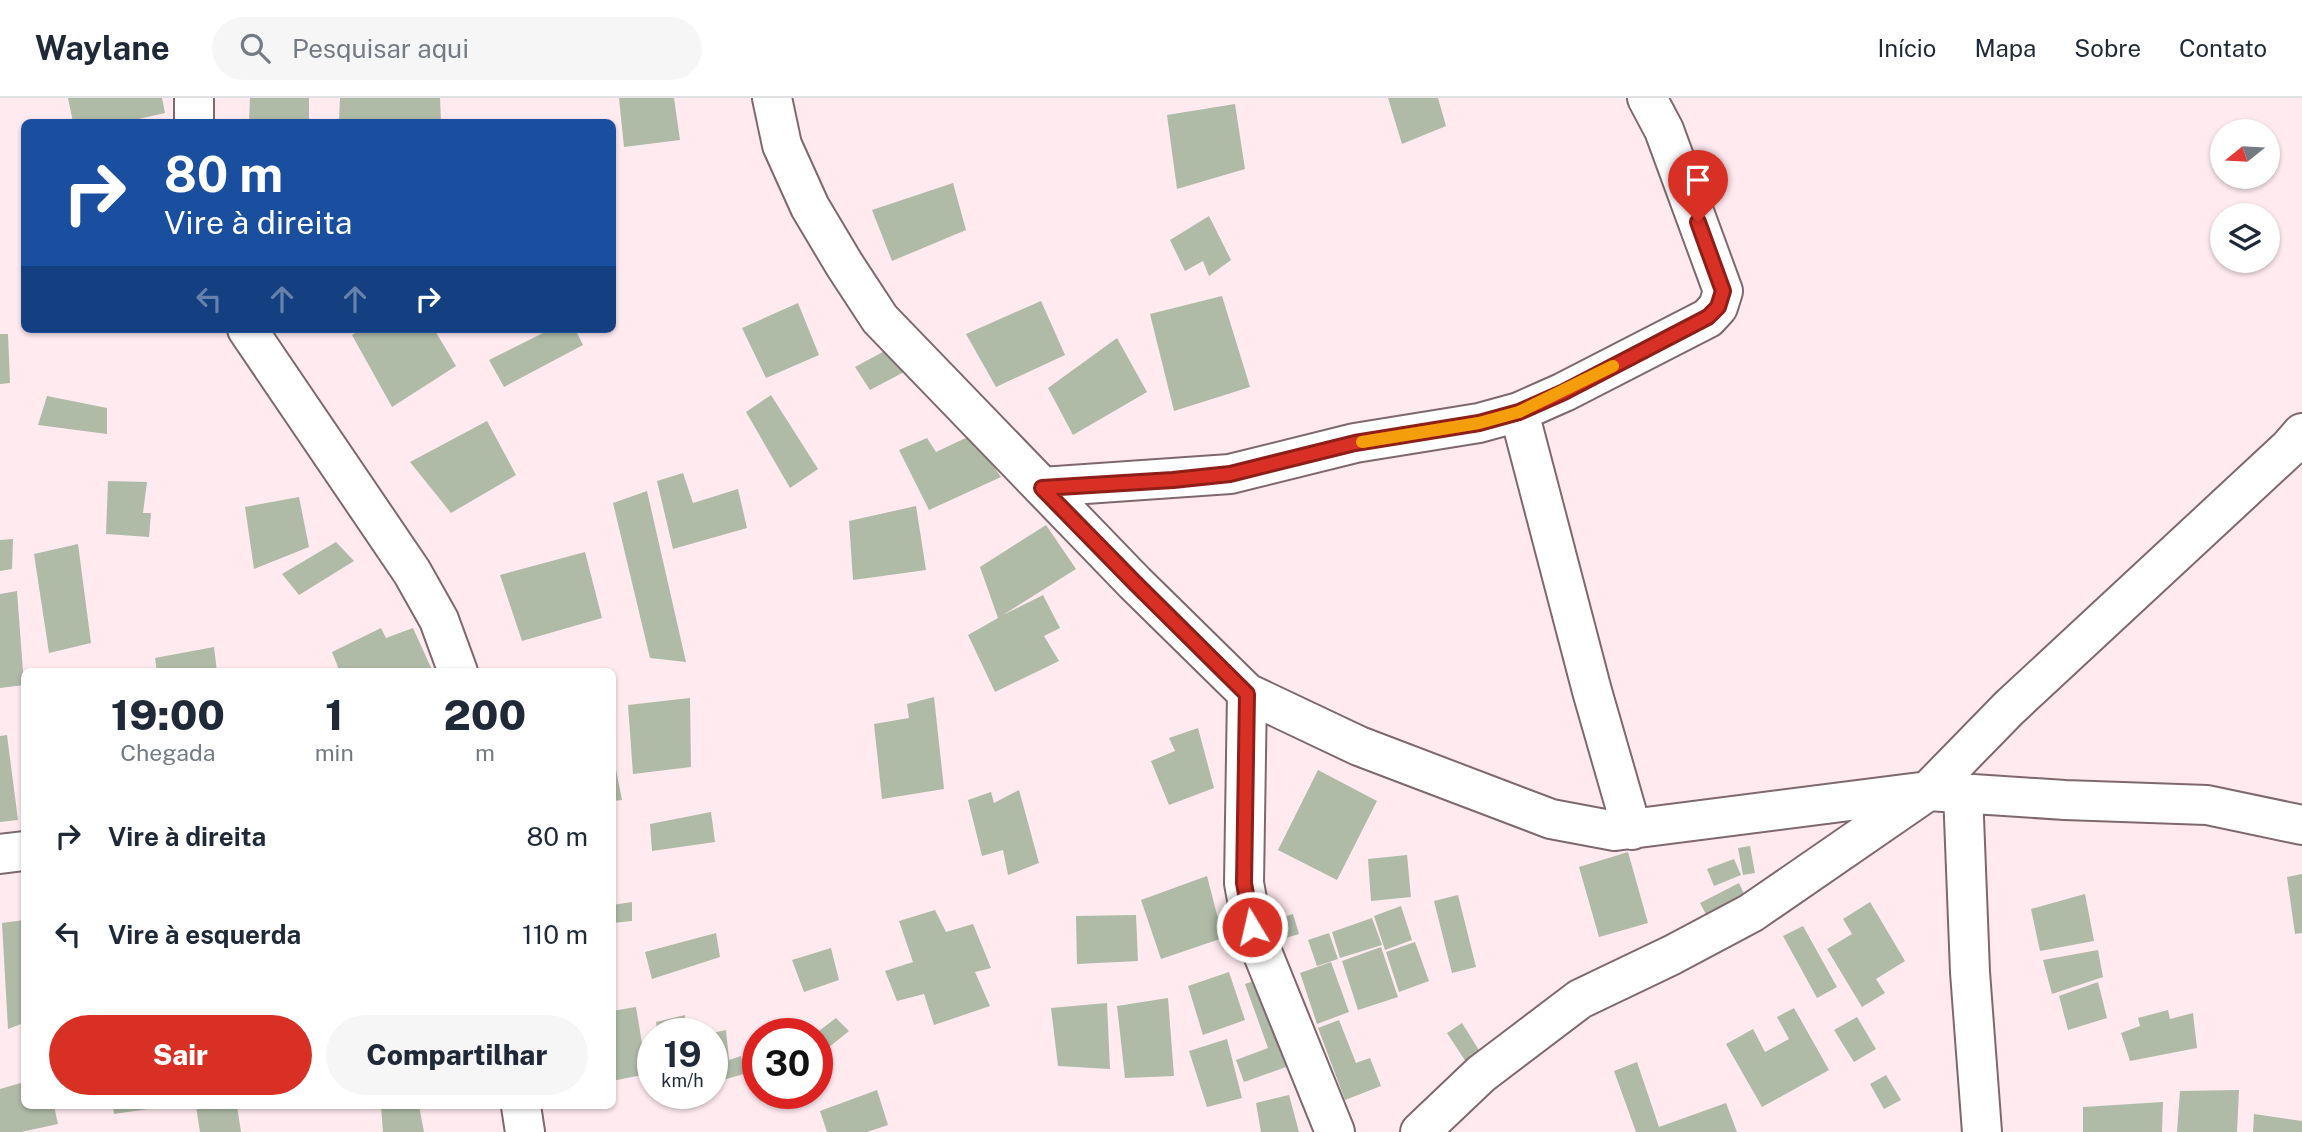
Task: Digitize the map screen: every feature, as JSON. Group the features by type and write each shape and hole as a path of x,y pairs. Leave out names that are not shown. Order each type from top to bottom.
{"street":[{"path":"194,98 194,119"},
{"path":"772,98 782,145 810,207 880,319 1042,488 1247,694 1359,746 1551,819 1615,831 1946,791 2065,800 2207,805 2302,825"},
{"path":"1042,488 1230,474 1355,443 1479,423 1519,412 1564,392 1708,317 1718,307 1723,291 1664,130 1647,98"},
{"path":"250,333 412,572 439,620 457,668"},
{"path":"1519,412 1592,691 1632,830"},
{"path":"1420,1132 1481,1074 1580,999 1672,956 1751,913 1946,791 2009,708 2302,433"},
{"path":"1247,694 1244,883 1252,927 1335,1132"},
{"path":"1946,791 1969,944 1982,1132"},
{"path":"0,854 21,851"},
{"path":"521,1109 525,1132"}],"building":[{"path":"68,98 162,98 165,113 138,119 72,119"},
{"path":"250,98 309,98 309,119 249,119"},
{"path":"340,98 440,98 441,119 339,119"},
{"path":"619,98 674,98 680,140 624,147"},
{"path":"1388,98 1438,98 1446,126 1402,144"},
{"path":"1235,104 1245,169 1177,189 1167,115"},
{"path":"953,183 966,230 892,261 872,210"},
{"path":"1209,216 1231,260 1209,276 1203,261 1185,271 1170,240"},
{"path":"1222,296 1250,387 1174,411 1150,314"},
{"path":"1041,301 1065,355 996,387 966,334"},
{"path":"798,303 819,355 766,378 742,328"},
{"path":"436,333 456,366 392,407 352,335"},
{"path":"543,333 577,333 583,345 504,387 489,360"},
{"path":"0,334 8,334 10,383 0,384"},
{"path":"1117,338 1147,392 1073,435 1048,388"},
{"path":"890,348 906,371 870,390 855,367"},
{"path":"771,395 818,469 790,488 746,412"},
{"path":"47,396 107,408 107,434 38,425"},
{"path":"487,421 516,475 451,513 410,462"},
{"path":"972,435 1001,477 929,510 899,450 927,438 936,452"},
{"path":"683,473 693,503 738,489 747,528 673,549 657,481"},
{"path":"108,481 147,482 143,513 151,513 149,537 106,534"},
{"path":"647,491 686,662 650,658 613,503"},
{"path":"299,497 309,547 254,569 245,507"},
{"path":"916,506 926,570 853,580 849,521"},
{"path":"1046,525 1076,569 1003,615 1043,595 1060,628 1044,636 1059,661 995,692 968,635 998,618 980,567"},
{"path":"13,539 12,569 0,571 0,540"},
{"path":"336,542 354,561 299,595 282,574"},
{"path":"78,544 91,643 49,653 34,554"},
{"path":"585,552 602,618 522,641 500,575"},
{"path":"17,591 23,668 21,685 0,688 0,594"},
{"path":"381,628 386,638 413,628 431,668 338,668 332,652"},
{"path":"214,647 217,668 156,668 155,658"},
{"path":"934,697 944,789 882,799 874,724 909,718 907,704"},
{"path":"690,698 691,767 633,774 628,705"},
{"path":"1198,728 1214,788 1169,805 1151,761 1175,751 1169,738"},
{"path":"7,735 18,820 0,822 0,736"},
{"path":"616,769 622,800 616,801"},
{"path":"1318,770 1377,801 1337,880 1278,850"},
{"path":"1019,790 1039,863 1008,875 1003,850 982,856 968,800 991,792 994,803"},
{"path":"711,812 715,842 652,851 650,824"},
{"path":"1750,846 1755,873 1743,875 1738,848"},
{"path":"1628,852 1648,923 1599,937 1579,867"},
{"path":"1407,855 1411,897 1371,901 1368,859"},
{"path":"1734,859 1741,875 1714,886 1707,869"},
{"path":"2302,874 2302,933 2295,934 2287,877"},
{"path":"1207,876 1223,938 1161,959 1141,900"},
{"path":"1739,883 1746,898 1708,918 1700,903"},
{"path":"2085,894 2094,941 2040,951 2031,909"},
{"path":"1458,895 1476,967 1452,973 1434,901"},
{"path":"632,902 632,921 616,923 616,904"},
{"path":"1870,902 1905,961 1876,979 1885,993 1862,1007 1827,949 1852,934 1843,919"},
{"path":"1401,906 1412,940 1385,950 1374,916"},
{"path":"935,910 946,932 973,924 991,968 975,972 990,1006 934,1025 924,994 897,1001 885,971 913,962 899,921"},
{"path":"1293,914 1299,934 1286,938 1280,918"},
{"path":"1136,915 1138,961 1077,964 1076,916"},
{"path":"1372,918 1382,945 1340,958 1332,932"},
{"path":"21,920 21,1024 8,1029 2,923"},
{"path":"1803,926 1837,987 1817,998 1783,936"},
{"path":"716,933 720,957 652,979 645,952"},
{"path":"1329,933 1338,959 1317,966 1308,940"},
{"path":"1415,942 1429,981 1399,992 1386,952"},
{"path":"1381,947 1398,997 1358,1010 1342,961"},
{"path":"831,948 839,980 804,992 792,960"},
{"path":"2098,950 2103,977 2052,994 2043,960"},
{"path":"1331,962 1349,1012 1317,1024 1300,973"},
{"path":"1229,972 1245,1020 1203,1035 1188,986"},
{"path":"1269,976 1300,1062 1244,1082 1236,1060 1268,1048 1245,984"},
{"path":"2098,982 2107,1018 2068,1030 2059,996"},
{"path":"1168,998 1174,1076 1125,1078 1117,1006"},
{"path":"1107,1003 1110,1069 1058,1066 1051,1008"},
{"path":"636,1007 637,1076 616,1080 616,1010"},
{"path":"1794,1008 1829,1070 1762,1107 1726,1044 1753,1029 1765,1052 1789,1039 1777,1017"},
{"path":"2168,1010 2170,1019 2193,1013 2197,1048 2130,1061 2121,1033 2140,1026 2138,1018"},
{"path":"1857,1017 1876,1049 1854,1062 1834,1030"},
{"path":"836,1018 849,1031 833,1044 833,1020"},
{"path":"1339,1020 1356,1063 1370,1058 1381,1086 1345,1100 1318,1028"},
{"path":"1462,1023 1482,1055 1468,1065 1447,1033"},
{"path":"1227,1039 1242,1098 1207,1107 1189,1051"},
{"path":"728,1050 729,1060 741,1056 742,1075 728,1078"},
{"path":"1637,1062 1659,1127 1726,1103 1737,1132 1636,1132 1614,1071"},
{"path":"1886,1075 1901,1100 1884,1109 1870,1084"},
{"path":"21,1083 21,1109 55,1109 58,1124 21,1132 0,1132 0,1089"},
{"path":"877,1090 888,1125 867,1132 827,1132 820,1111 833,1109 833,1106"},
{"path":"2239,1090 2237,1132 2177,1132 2180,1091"},
{"path":"1289,1095 1299,1132 1261,1132 1256,1103"},
{"path":"2163,1102 2162,1132 2083,1132 2083,1107"},
{"path":"113,1109 148,1109 114,1114"},
{"path":"196,1109 237,1109 241,1132 200,1132"},
{"path":"381,1109 420,1109 424,1132 383,1132"},
{"path":"2254,1114 2302,1121 2302,1132 2253,1132"}],"slow traffic":[{"path":"1362,442 1479,423 1519,412 1613,366"}],"route":[{"path":"1252,927 1244,883 1247,694 1042,488 1230,474 1355,443 1479,423 1519,412 1564,392 1708,317 1718,307 1723,291 1698,222"}]}
